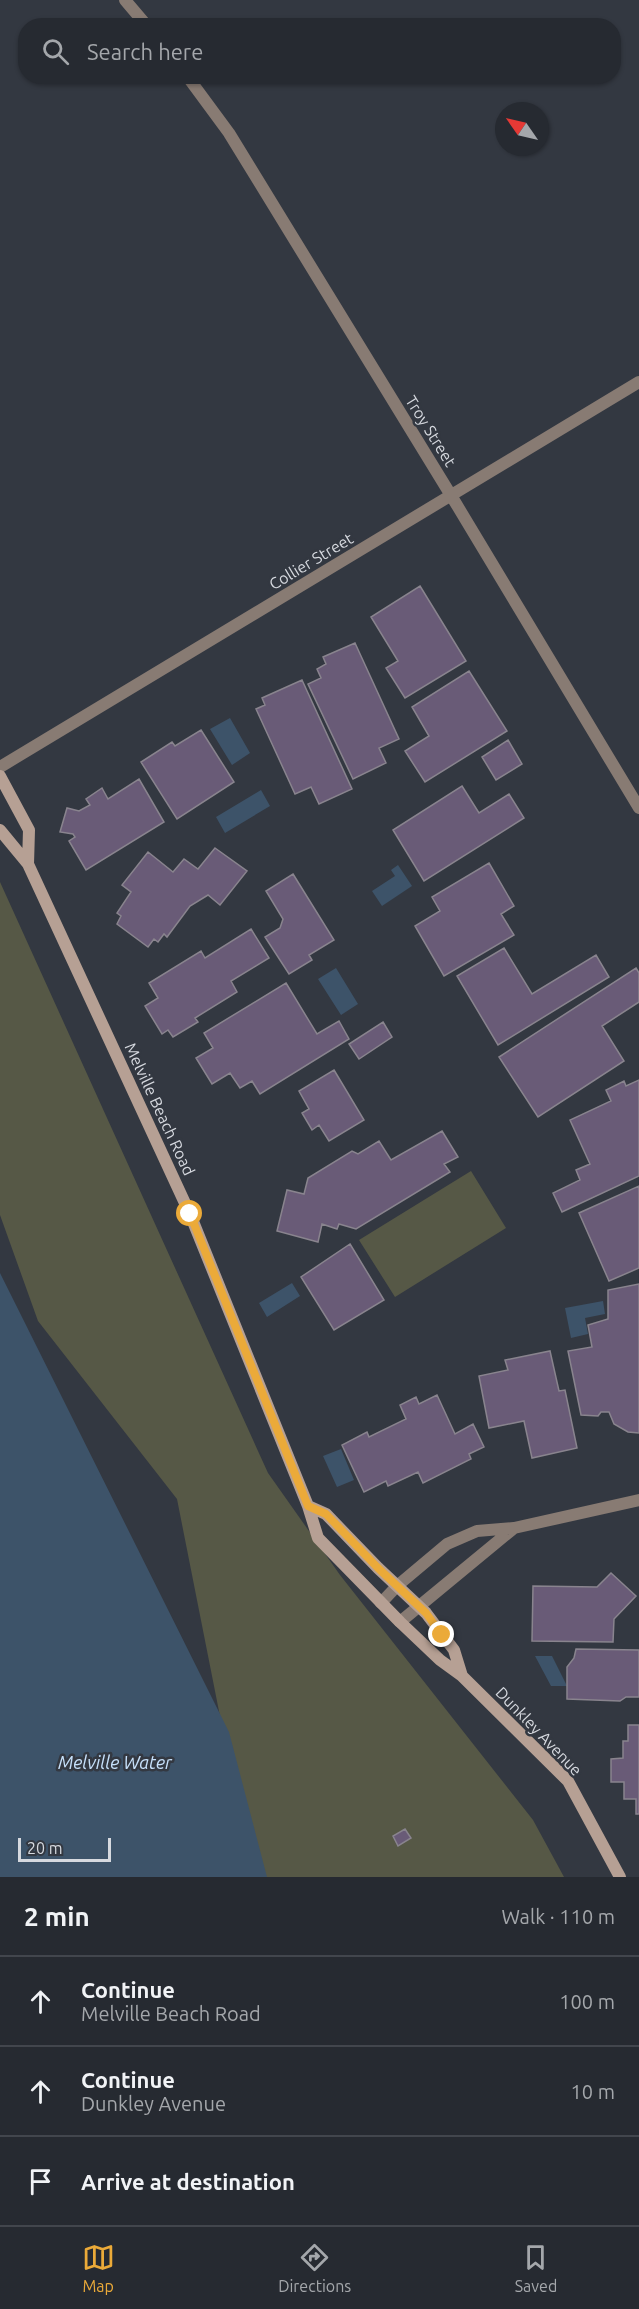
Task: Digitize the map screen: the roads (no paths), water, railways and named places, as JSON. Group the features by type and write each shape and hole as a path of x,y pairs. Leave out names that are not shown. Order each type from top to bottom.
{"street":[{"path":"125,0 140,18"},
{"name":"Troy Street","path":"194,84 229,133 639,808"},
{"name":"Collier Street","path":"0,767 452,497 639,382"},
{"name":"Melville Beach Road","path":"0,776 29,830 28,864"},
{"name":"Melville Beach Road","path":"0,830 28,864 190,1214 308,1506 318,1538 400,1622"},
{"path":"381,1603 397,1586 447,1544 477,1531 514,1528 639,1500"},
{"path":"308,1506 326,1514 418,1605"},
{"path":"400,1622 514,1528"},
{"name":"Dunkley Avenue","path":"418,1605 454,1650 462,1676"},
{"name":"Dunkley Avenue","path":"400,1622 440,1660 462,1676 568,1781 620,1877"}],"water":[{"path":"230,718 250,753 232,765 210,729"},
{"path":"261,790 270,806 225,833 216,817"},
{"path":"398,865 412,886 382,906 372,891 395,876 391,870"},
{"path":"336,968 358,1004 341,1015 318,979"},
{"name":"Melville Water","path":"0,1273 229,1732 267,1877 0,1877"},
{"path":"292,1283 300,1296 267,1317 259,1303"},
{"path":"603,1301 605,1314 585,1318 588,1334 571,1338 565,1308"},
{"path":"341,1449 354,1480 337,1487 323,1456"},
{"path":"535,1656 552,1656 567,1686 551,1686"}]}
